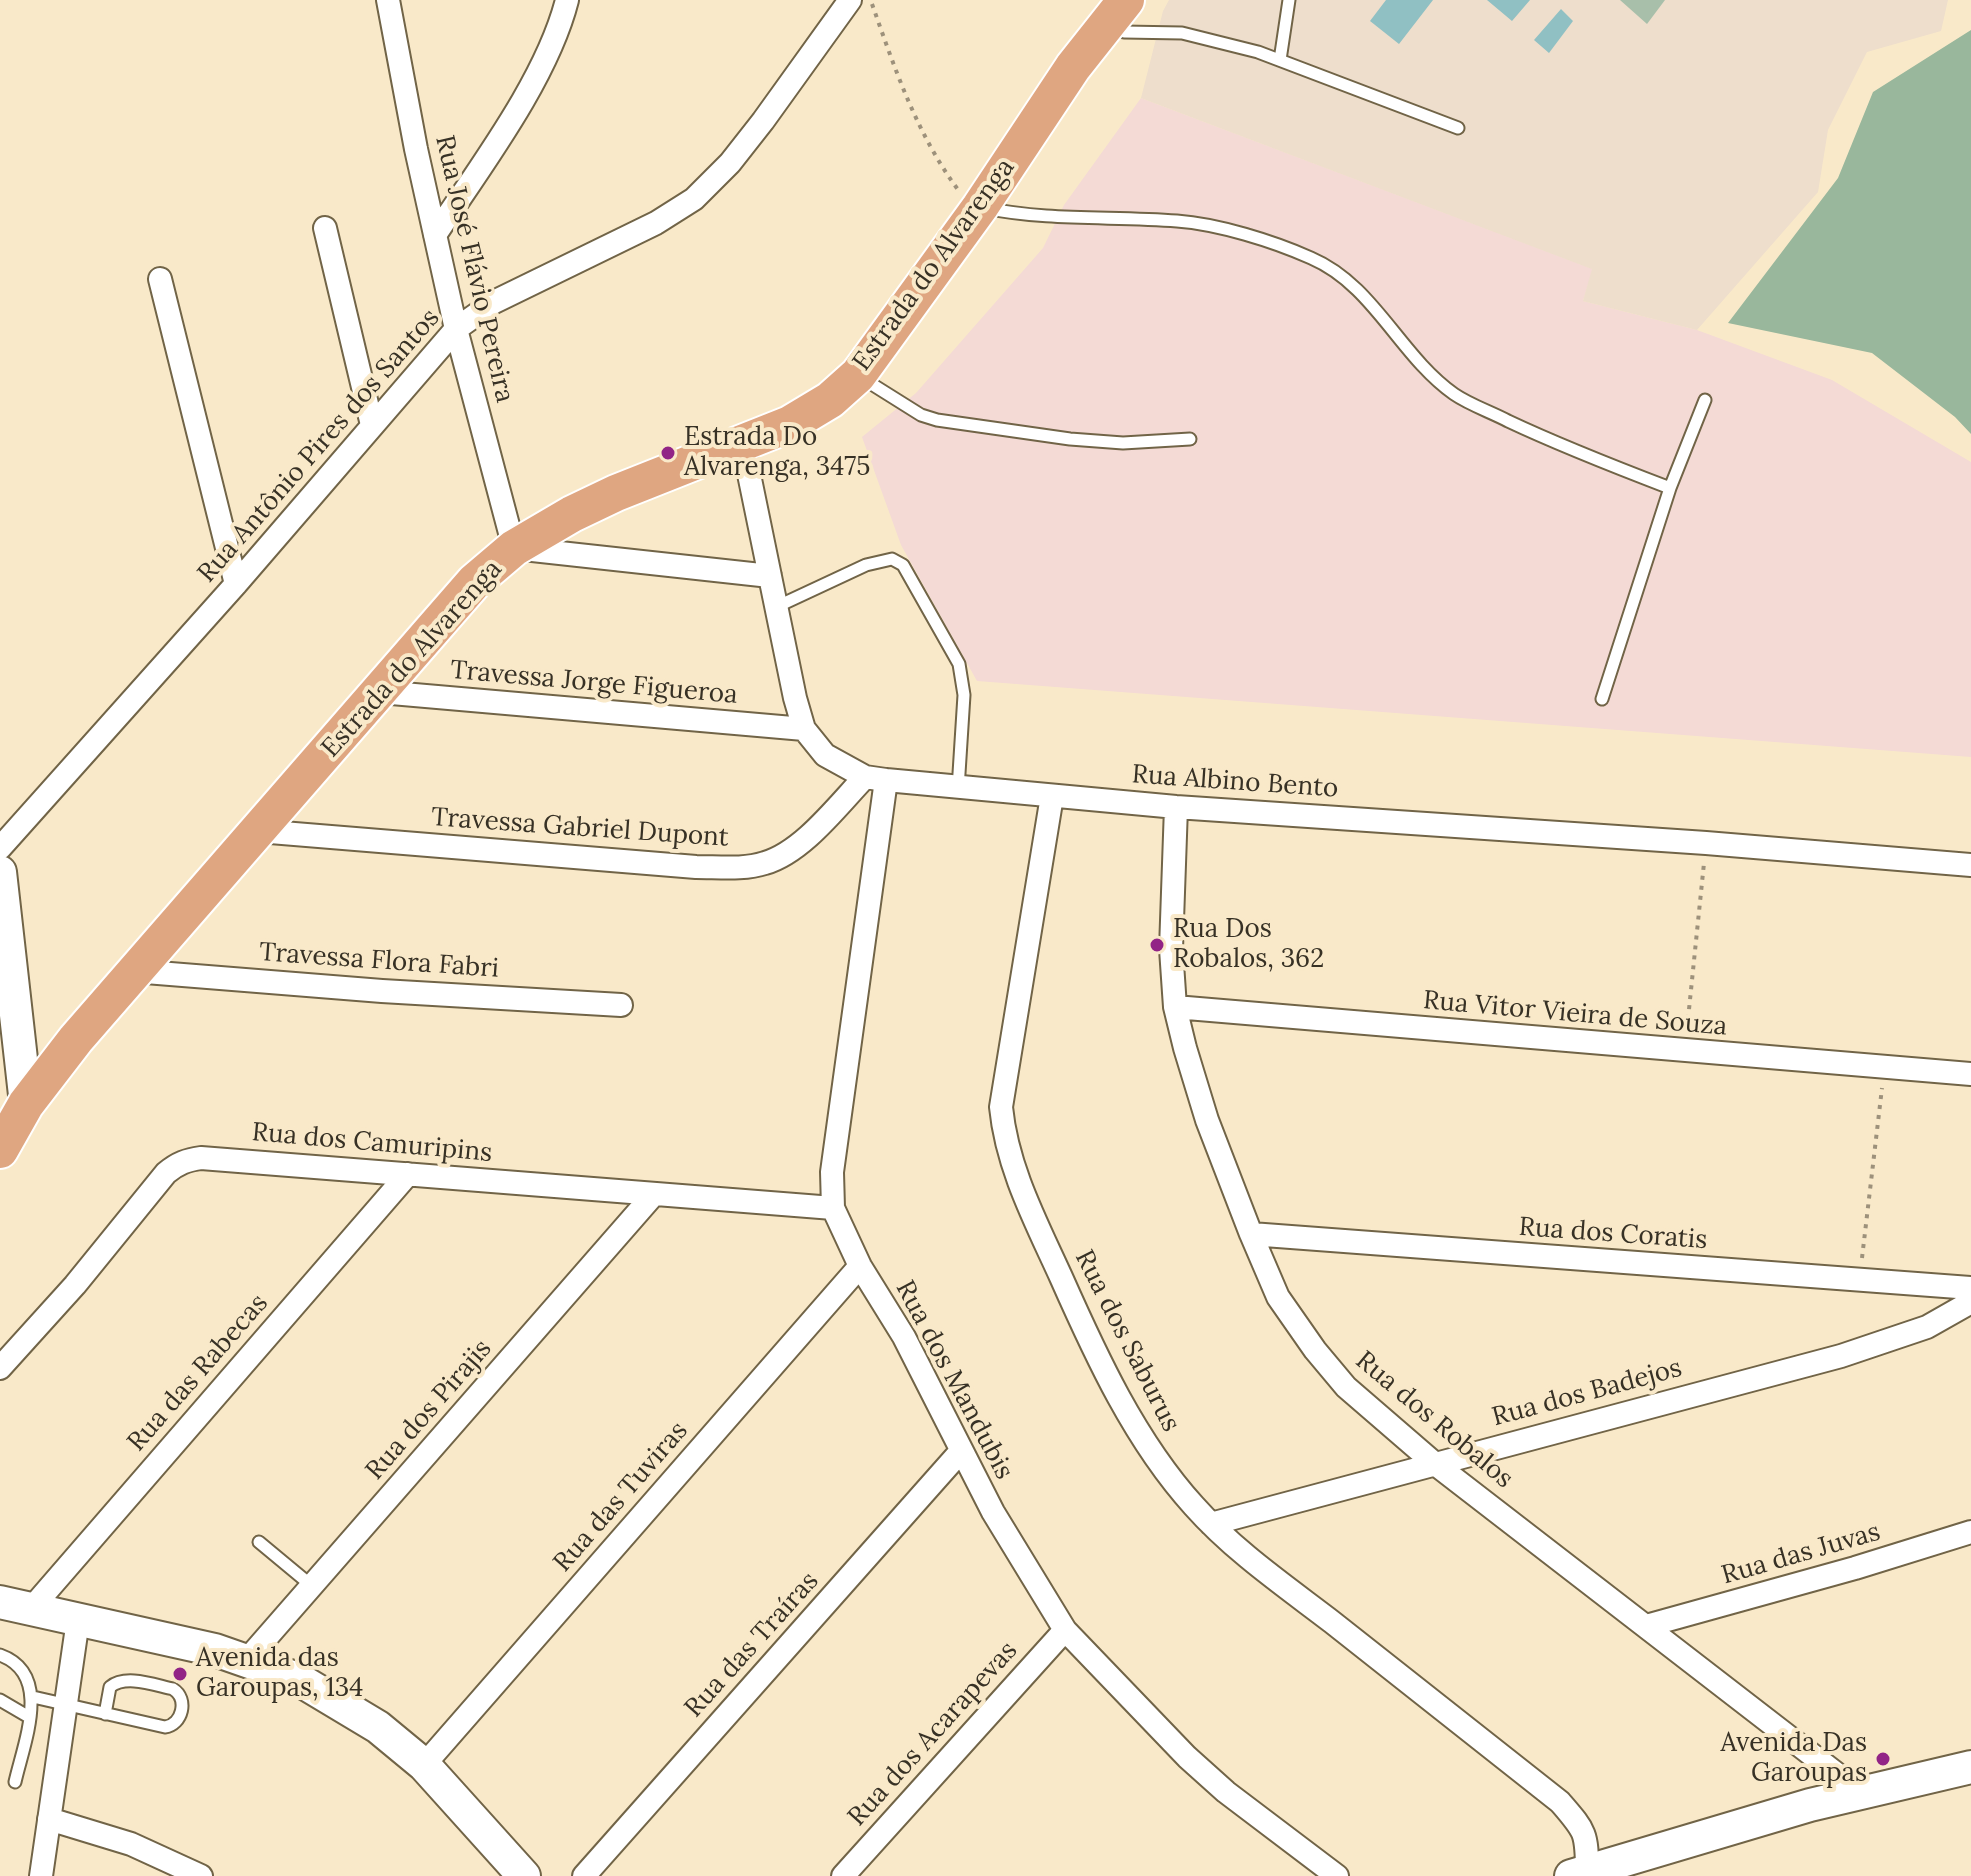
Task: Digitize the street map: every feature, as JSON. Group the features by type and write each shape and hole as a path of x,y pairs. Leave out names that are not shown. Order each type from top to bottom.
{"main road":[{"name":"Estrada do Alvarenga","path":"0,1150 26,1104 76,1039 474,582 514,548 572,514 616,493 743,445 790,424 830,400 858,375 980,207 1028,133 1099,62 1125,16 1153,0"}],"street":[{"name":"Rua José Flávio Pereira","path":"388,0 456,329 514,548"},
{"path":"435,235 517,111 553,40 567,0"},
{"name":"Rua Antônio Pires dos Santos","path":"0,848 236,584 456,329 494,302 656,223 694,199 755,132 850,0"},
{"path":"325,228 372,425"},
{"path":"160,279 236,584"},
{"name":"Rua Albino Bento","path":"743,445 804,729 825,755 876,778 958,789 1176,807 1706,843 1971,865"},
{"path":"514,548 770,576"},
{"name":"Travessa Jorge Figueroa","path":"380,692 804,729"},
{"name":"Travessa Gabriel Dupont","path":"258,831 696,867 741,868 763,865 789,852 876,778"},
{"name":"Rua dos Mandubis","path":"876,778 832,1172 833,1208 860,1266 904,1337 993,1512 1065,1630 1187,1757 1226,1792 1337,1876"},
{"name":"Rua dos Saburus","path":"1052,796 1001,1107 1005,1140 1031,1211 1110,1382 1151,1450 1211,1524 1286,1587 1560,1802 1583,1828 1587,1850 1579,1874"},
{"name":"Rua dos Robalos","path":"1176,807 1171,949 1175,1007 1207,1120 1278,1297 1315,1350 1346,1387 1434,1463 1860,1792"},
{"path":"0,872 26,1104"},
{"name":"Travessa Flora Fabri","path":"133,971 382,991 621,1005"},
{"name":"Rua Vitor Vieira de Souza","path":"1175,1007 1971,1074"},
{"name":"Rua dos Camuripins","path":"0,1368 75,1285 166,1173 177,1164 201,1158 833,1208"},
{"name":"Rua das Rabecas","path":"16,1606 408,1174"},
{"name":"Rua dos Pirajis","path":"246,1661 654,1194"},
{"name":"Rua dos Coratis","path":"1251,1234 1971,1288"},
{"name":"Rua das Tuviras","path":"424,1765 860,1266"},
{"name":"Rua dos Badejos","path":"1211,1524 1878,1345 1927,1327 1971,1302"},
{"name":"Rua das Traíras","path":"584,1876 961,1451"},
{"name":"Rua das Juvas","path":"1646,1626 1971,1532"},
{"path":"16,1606 215,1650 298,1679 378,1727 424,1765 524,1876"},
{"path":"41,1876 78,1620"},
{"name":"Rua dos Acarapevas","path":"843,1876 1065,1630"},
{"path":"1579,1874 1860,1792 1971,1767"},
{"path":"49,1819 131,1844 201,1876"}],"lane":[{"path":"1280,60 1289,0"},
{"path":"1125,16 1280,60 1458,128"},
{"path":"980,207 1015,214 1178,221 1218,227 1311,258 1344,276 1429,374 1456,396 1572,451 1670,488"},
{"path":"858,375 908,408 937,420 1096,441 1123,443 1190,439"},
{"path":"1602,699 1670,488 1705,400"},
{"path":"776,607 866,565 892,559 903,565 959,664 964,695 958,789"},
{"path":"259,1542 313,1586"},
{"path":"0,1655 15,1660 29,1678 33,1697 15,1782"},
{"path":"33,1697 105,1714 171,1727 178,1721 183,1700 180,1693 173,1689 125,1680 110,1687 105,1714"},
{"path":"0,1700 29,1717"}],"path":[{"path":"870,0 911,108 931,149 959,191 980,207"},
{"path":"1685,1052 1706,843"},
{"path":"1859,1280 1885,1067"}],"shaded area":[{"path":"1169,0 1948,0 1941,31 1867,52 1828,130 1818,192 1697,330 1583,301 1592,269 1141,98 1163,11"},
{"path":"1141,98 1593,269 1583,301 1697,330 1832,380 1971,462 1971,757 977,681 901,545 862,437 916,393 1043,248 1064,205"}],"green space":[{"path":"1620,0 1665,0 1647,24"},
{"path":"1971,30 1971,434 1955,417 1872,353 1728,323 1838,178 1873,92"}],"water":[{"path":"1386,0 1433,0 1399,44 1370,21"},
{"path":"1487,0 1530,0 1512,21"},
{"path":"1561,9 1573,21 1549,53 1534,40"}],"place":[{"name":"Estrada Do Alvarenga, 3475","path":"668,453"},
{"name":"Rua Dos Robalos, 362","path":"1157,945"},
{"name":"Avenida das Garoupas, 134","path":"180,1674"},
{"name":"Avenida Das Garoupas","path":"1883,1759"}]}
